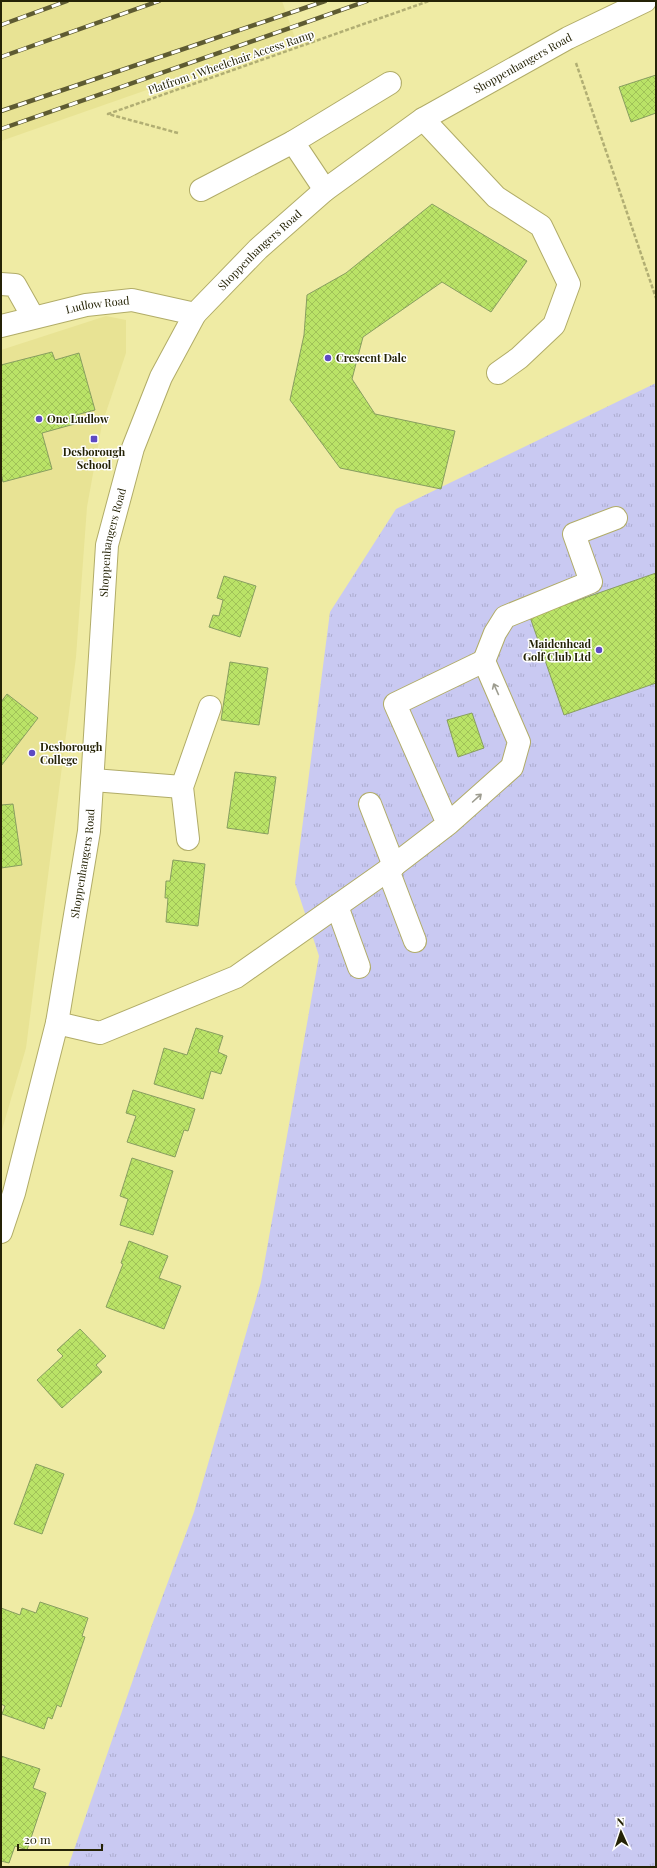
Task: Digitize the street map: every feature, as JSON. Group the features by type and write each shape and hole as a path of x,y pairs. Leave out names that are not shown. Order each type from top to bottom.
{"street":[{"name":"Shoppenhangers Road","path":"1,1232 7,1191 57,1023 89,832 107,546 133,448 161,377 195,314 258,249 325,190 423,119 568,38 645,1"},
{"path":"201,190 293,142 390,83"},
{"path":"423,119 496,197 541,226 570,284 554,325 519,358 498,373"},
{"path":"293,142 325,190"},
{"path":"1,284 16,285 33,317"},
{"name":"Ludlow Road","path":"1,326 86,305 132,300 195,314"},
{"path":"448,824 395,704 484,661 495,633 505,616 591,582 574,534 616,518"},
{"path":"57,1023 100,1032 236,977 391,868 448,824 512,767 519,742 484,661"},
{"path":"188,839 182,787 210,707"},
{"path":"93,780 182,787"},
{"path":"370,804 415,941"},
{"path":"337,906 359,967"}],"path":[{"name":"Platfrom 1 Wheelchair Access Ramp","path":"178,133 108,114 429,1"},
{"path":"568,38 656,298"}],"shaded area":[{"path":"1,1 282,1 295,38 1,141"},
{"name":"Desborough College","path":"106,316 126,320 126,353 102,424 87,507 76,657 26,1048 1,1133 1,350"}],"green space":[{"path":"656,383 656,1867 68,1867 153,1622 194,1512 261,1282 319,956 295,883 330,612 396,509"}],"building":[{"path":"656,75 656,113 631,122 619,87"},
{"name":"Crescent Dale","path":"432,204 527,261 491,312 442,282 363,337 352,379 375,414 455,431 441,489 340,468 290,400 304,335 307,295 346,273"},
{"name":"One Ludlow","path":"52,352 55,360 79,353 95,410 76,415 78,423 42,433 52,469 3,482 1,473 1,365"},
{"name":"Maidenhead Golf Club Ltd","path":"656,573 656,683 564,715 530,617"},
{"path":"224,576 256,586 240,637 209,627 213,615 219,616 223,600 217,598"},
{"path":"230,662 268,668 259,725 221,720"},
{"path":"7,694 38,718 1,766 1,702"},
{"path":"472,713 484,748 458,757 447,720"},
{"path":"235,772 276,777 268,834 227,828"},
{"path":"13,804 22,865 1,868 1,805"},
{"path":"173,860 205,864 198,926 166,922 168,898 165,898 166,881 170,881"},
{"path":"196,1028 223,1036 218,1052 227,1056 221,1074 211,1071 203,1099 154,1084 164,1048 187,1055"},
{"path":"133,1090 195,1109 188,1131 184,1130 175,1157 127,1142 136,1116 126,1113"},
{"path":"132,1158 173,1171 153,1235 120,1225 128,1199 120,1196"},
{"path":"129,1241 168,1256 159,1278 181,1286 164,1329 106,1307 123,1264 121,1263"},
{"path":"80,1329 106,1356 96,1365 102,1372 62,1408 37,1380 63,1356 57,1350"},
{"path":"36,1464 64,1474 42,1534 14,1524"},
{"path":"40,1602 88,1618 82,1636 85,1637 61,1707 57,1705 52,1719 48,1717 44,1729 2,1714 5,1706 1,1704 1,1608 20,1615 22,1608 36,1613"},
{"path":"1,1756 40,1769 33,1788 46,1793 27,1850 15,1846 9,1863 1,1861"}],"railway":[{"path":"1,25 67,1"},
{"path":"1,57 159,1"},
{"path":"1,111 325,1"},
{"path":"1,129 367,1"}],"place":[{"name":"Crescent Dale","path":"328,358"},
{"name":"One Ludlow","path":"39,419"},
{"name":"Desborough School","path":"94,439"},
{"name":"Maidenhead Golf Club Ltd","path":"599,650"},
{"name":"Desborough College","path":"32,753"}]}
